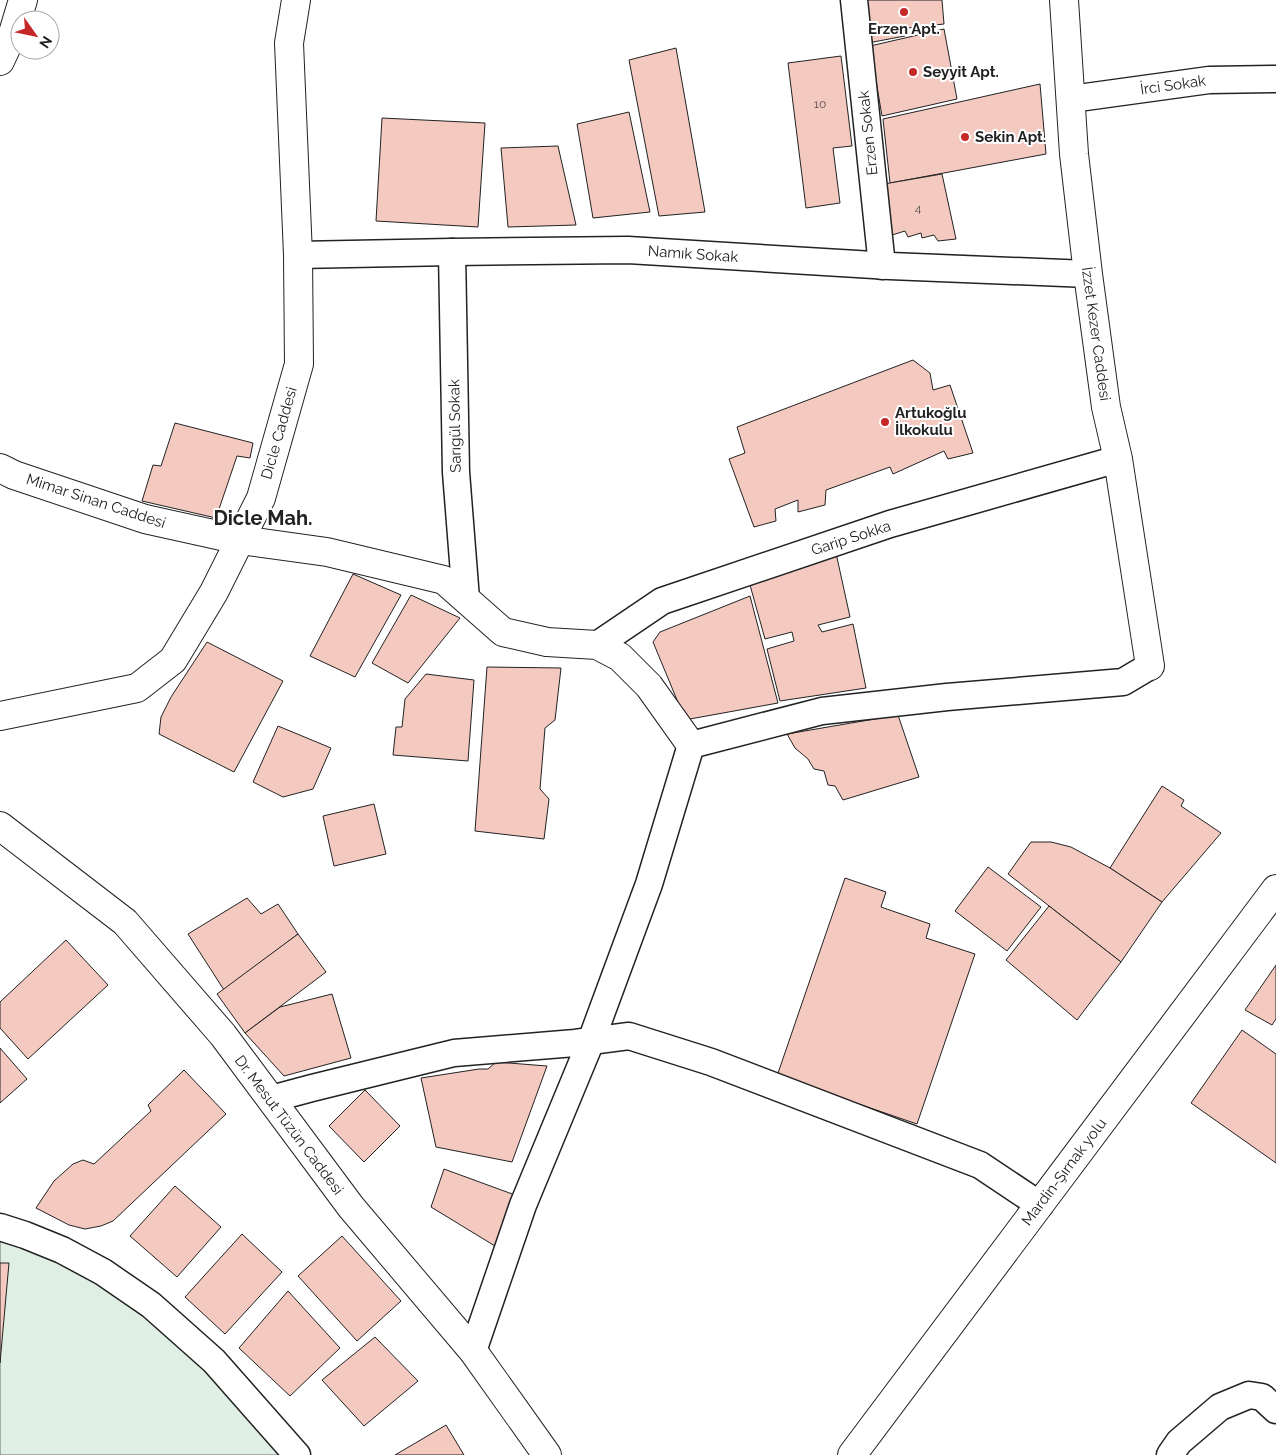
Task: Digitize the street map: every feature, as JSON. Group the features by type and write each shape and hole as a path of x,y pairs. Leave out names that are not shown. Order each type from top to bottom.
{"street":[{"path":"0,62 13,33 23,0"},
{"name":"Dicle Caddesi","path":"0,716 137,688 173,660 214,592 261,498 299,364 298,255 289,44 296,0"},
{"name":"Erzen Sokak","path":"854,0 882,266"},
{"name":"İzzet Kezer Caddesi","path":"1064,0 1074,154 1088,274 1106,407 1118,459 1150,666"},
{"name":"İrci Sokak","path":"1071,100 1209,80 1276,78"},
{"name":"Namık Sokak","path":"298,255 628,250 882,266 1088,274"},
{"name":"Sarıgül Sokak","path":"452,252 456,472 466,599"},
{"name":"Garip Sokka","path":"596,645 662,601 890,524 1118,459"},
{"name":"Mimar Sinan Caddesi","path":"0,468 14,475 145,519 240,540 327,552 444,580 503,632 547,642 596,645 620,657 649,686 691,746"},
{"path":"473,1352 523,1204 591,1041 649,884 691,746 822,711 946,697 1123,682 1150,666"},
{"name":"Dr. Mesut Tüzün Caddesi","path":"0,826 125,922 223,1035 351,1207 473,1352 547,1455"},
{"name":"Mardin-Şırnak yolu","path":"852,1455 1276,889"},
{"path":"271,1099 454,1053 630,1036 711,1062 980,1165 1040,1205"},
{"path":"0,1227 62,1250 103,1272 152,1305 214,1361 297,1455"},
{"path":"1170,1455 1179,1442 1220,1407 1249,1395 1262,1397 1276,1410"}],"green space":[{"path":"0,1227 103,1272 297,1455 0,1455"}],"building":[{"name":"Erzen Apt.","path":"864,0 942,0 944,24 907,28 905,36 868,43"},
{"name":"Seyyit Apt.","path":"944,29 957,99 882,116 870,46"},
{"path":"676,48 705,212 659,216 629,60"},
{"path":"841,56 852,146 833,148 840,203 806,208 788,63"},
{"name":"Sekin Apt.","path":"1040,84 1046,154 890,183 883,119"},
{"path":"629,112 650,212 593,218 577,124"},
{"path":"382,118 485,123 478,227 376,221"},
{"path":"558,146 576,225 508,227 501,148"},
{"path":"942,174 956,239 938,241 934,235 922,238 921,233 908,237 905,231 892,235 884,184"},
{"path":"913,360 930,373 933,390 950,385 973,453 948,459 944,451 893,474 890,467 826,490 825,505 798,512 798,500 775,509 776,521 754,527 729,459 745,453 737,427"},
{"path":"175,423 253,443 250,458 237,456 216,518 142,501 153,465 161,466"},
{"path":"836,553 850,617 818,625 822,632 853,624 866,688 780,701 767,649 794,641 792,632 765,639 750,585"},
{"path":"353,574 401,595 355,677 310,656"},
{"path":"411,595 460,618 408,683 372,663"},
{"path":"750,596 778,703 690,719 682,712 653,642 660,632"},
{"path":"207,642 283,681 234,772 159,734 161,717 171,697"},
{"path":"487,667 561,668 555,720 545,728 540,789 549,799 544,839 475,831"},
{"path":"426,674 474,680 468,761 393,755 396,727 402,727 405,699"},
{"path":"898,715 919,777 843,800 835,786 828,785 824,771 814,769 808,759 795,748 787,734"},
{"path":"278,726 331,748 313,789 283,797 253,782"},
{"path":"1162,786 1184,800 1181,806 1221,833 1162,902 1110,868"},
{"path":"374,804 386,854 334,866 323,816"},
{"path":"1031,842 1051,842 1071,847 1110,868 1162,902 1121,962 1008,874"},
{"path":"988,867 1041,907 1007,951 955,911"},
{"path":"845,878 886,892 881,907 930,924 926,938 975,954 917,1124 777,1076"},
{"path":"247,898 261,914 278,904 298,934 224,990 188,934"},
{"path":"1049,906 1121,962 1077,1020 1006,960"},
{"path":"298,934 326,972 245,1033 217,994"},
{"path":"66,940 108,985 28,1059 0,1028 0,1002"},
{"path":"1276,965 1276,1019 1272,1025 1245,1010"},
{"path":"332,994 351,1058 284,1076 245,1033 280,1007"},
{"path":"1242,1030 1276,1054 1276,1163 1191,1103"},
{"path":"0,1048 27,1079 0,1103"},
{"path":"496,1062 547,1066 512,1162 436,1147 421,1078 488,1069"},
{"path":"184,1070 226,1114 113,1221 101,1226 85,1229 69,1225 36,1208 54,1181 73,1164 83,1160 94,1164 151,1111 148,1105"},
{"path":"365,1090 400,1126 364,1162 329,1126"},
{"path":"444,1169 515,1195 495,1246 431,1207"},
{"path":"175,1186 221,1227 177,1277 130,1236"},
{"path":"242,1234 282,1272 225,1334 185,1297"},
{"path":"342,1236 401,1301 357,1341 298,1276"},
{"path":"0,1263 9,1263 0,1363"},
{"path":"288,1291 340,1348 290,1396 239,1348"},
{"path":"375,1337 418,1381 364,1426 322,1380"},
{"path":"446,1425 464,1455 395,1455"}],"place":[{"name":"Erzen Apt.","path":"904,12"},
{"name":"Seyyit Apt.","path":"913,72"},
{"name":"Sekin Apt.","path":"965,137"},
{"name":"Artukoğlu İlkokulu","path":"885,422"}],"district":[{"name":"Dicle Mah.","path":"263,518"}]}
